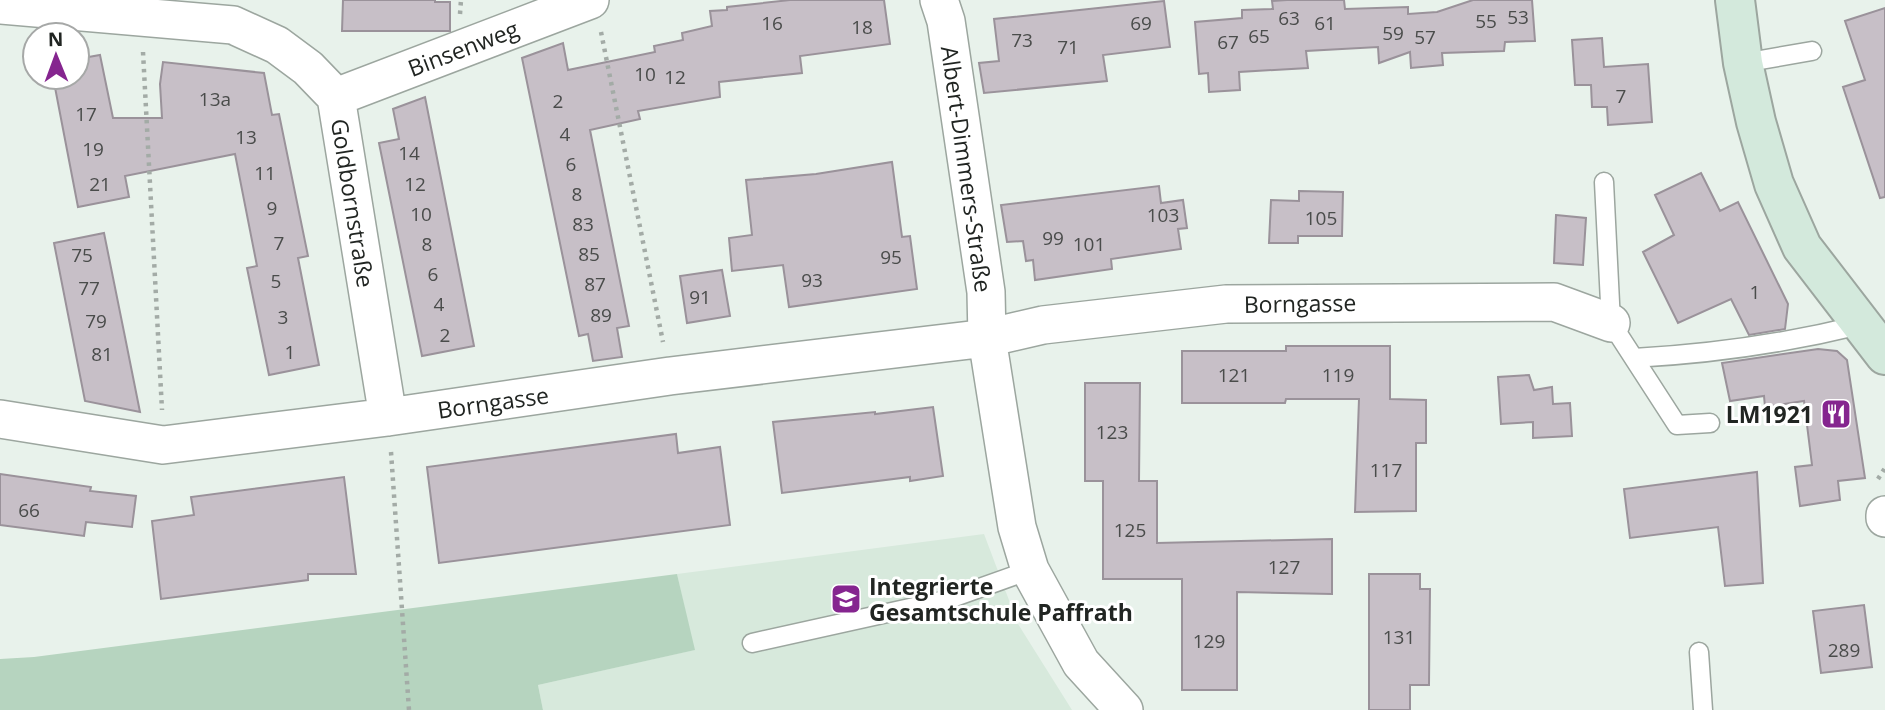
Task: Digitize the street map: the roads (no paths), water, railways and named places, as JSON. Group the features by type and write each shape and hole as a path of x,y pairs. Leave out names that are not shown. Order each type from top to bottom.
{"main road":[{"path":"1735,0 1743,63 1774,184 1802,247 1885,355"}],"street":[{"name":"Albert-Dimmers-Straße","path":"939,0 946,21 986,292 987,338"},
{"name":"Goldbornstraße","path":"0,5 233,25 277,45 308,68 336,97 388,417"},
{"name":"Binsenweg","path":"336,97 595,14"},
{"name":"Borngasse","path":"0,419 163,445 388,417 670,376 987,338 1044,325 1226,304 1554,302 1611,323"},
{"path":"987,338 1017,527 1030,570 1081,663 1124,710"}],"lane":[{"path":"1743,63 1812,51"},
{"path":"1604,182 1611,323 1677,425 1710,423"},
{"path":"1634,358 1806,338 1860,325"},
{"path":"752,643 946,600 1030,570"},
{"path":"1699,652 1703,710"}],"place":[{"name":"LM1921","path":"1836,414"},
{"name":"Integrierte Gesamtschule Paffrath","path":"846,599"}]}
